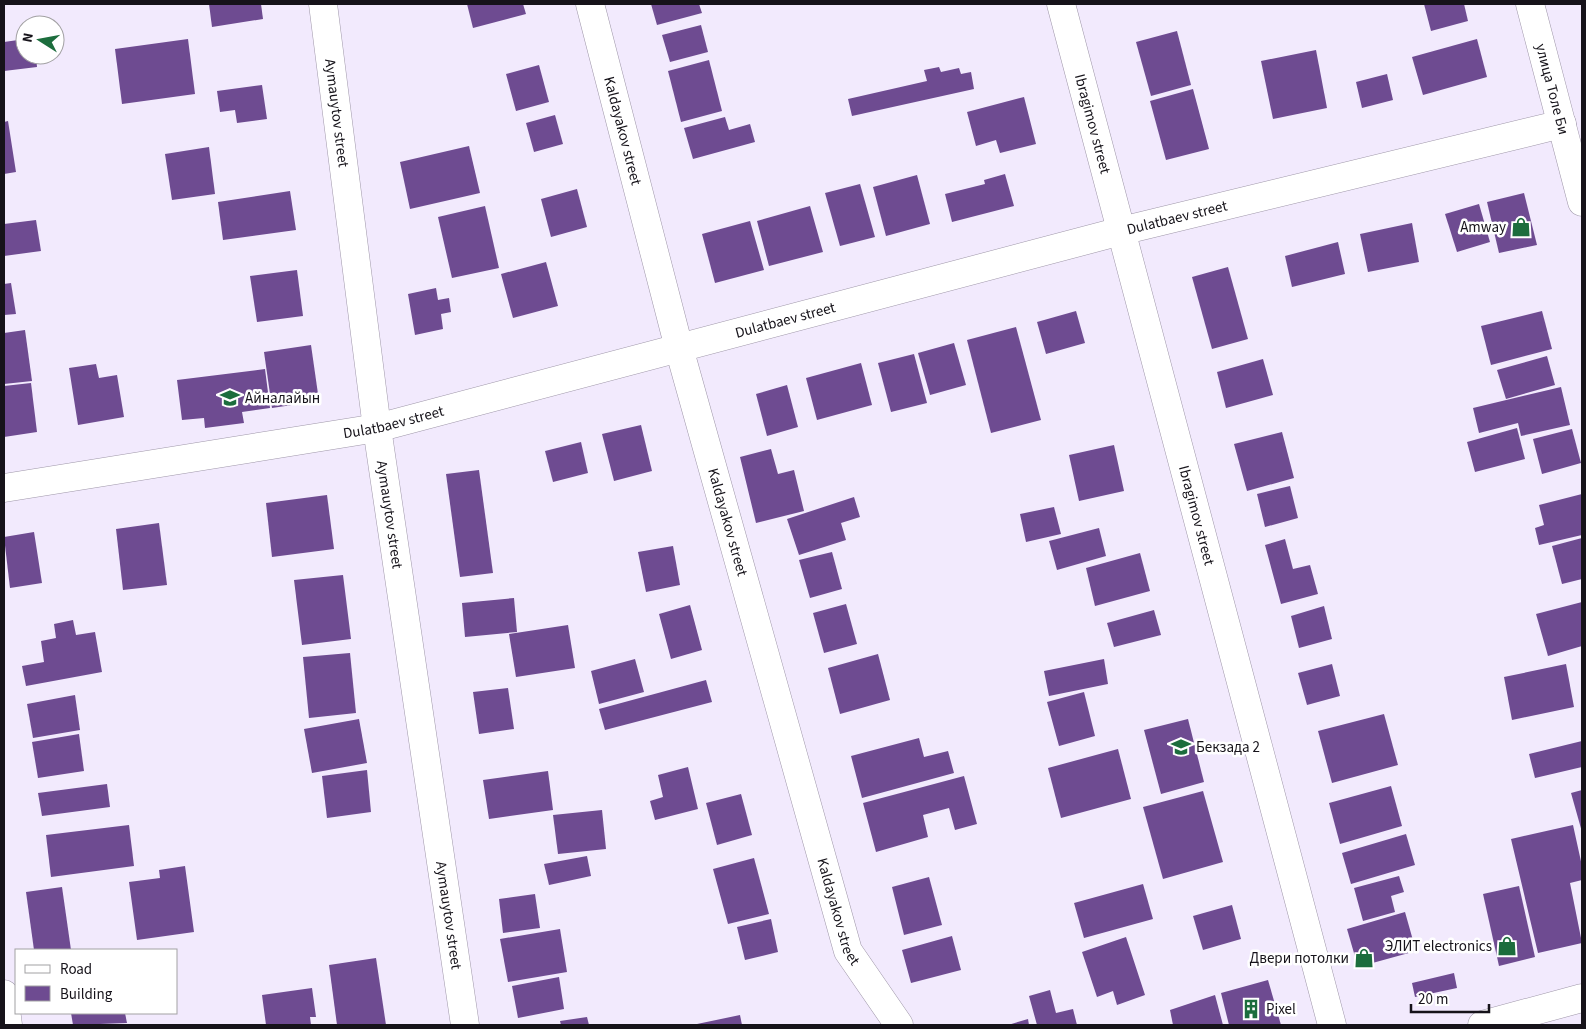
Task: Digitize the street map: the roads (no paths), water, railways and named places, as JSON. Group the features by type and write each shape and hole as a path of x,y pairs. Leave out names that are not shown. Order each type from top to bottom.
{"street":[{"name":"Aymauytov street","path":"323,4 377,428 465,1025"},
{"name":"Kaldayakov street","path":"590,4 679,348 848,950 900,1025"},
{"name":"Ibragimov street","path":"1061,4 1332,1025"},
{"name":"улица Толе Би","path":"1530,4 1582,202"},
{"name":"Dulatbaev street","path":"4,488 377,428 1121,231 1562,124"},
{"path":"4,994 8,1025"},
{"path":"1482,1025 1582,998"}],"place":[{"name":"Amway","path":"1521,227"},
{"name":"Айналайын","path":"230,398"},
{"name":"Бекзада 2","path":"1181,747"},
{"name":"ЭЛИТ electronics","path":"1507,946"},
{"name":"Двери потолки","path":"1364,958"},
{"name":"Pixel","path":"1251,1009"}]}
